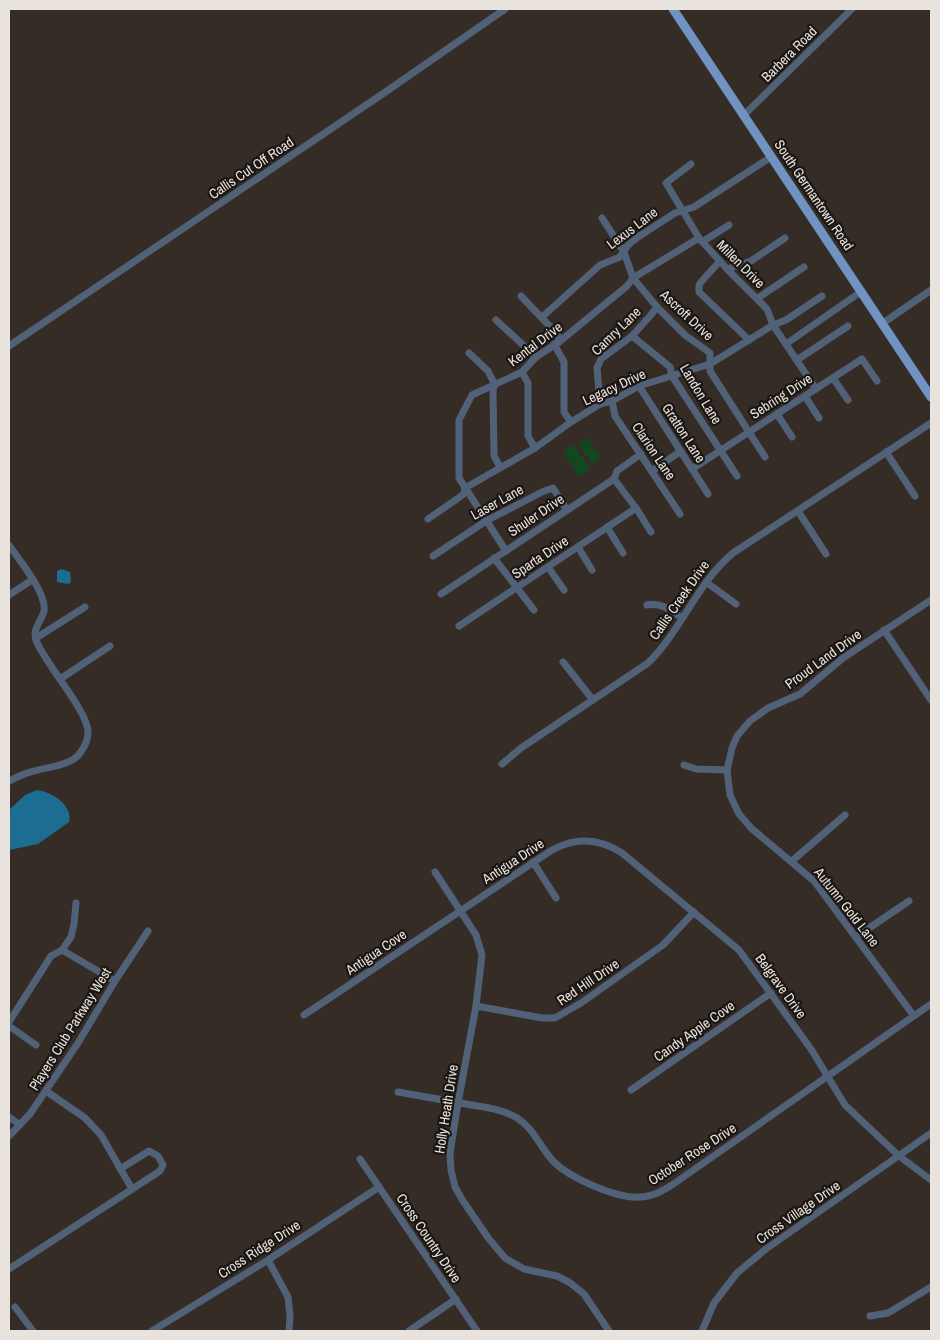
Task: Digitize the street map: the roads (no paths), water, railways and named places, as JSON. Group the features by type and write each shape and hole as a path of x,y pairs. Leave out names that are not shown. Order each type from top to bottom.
{"main road":[{"name":"South Germantown Road","path":"673,9 743,116 884,323 931,397"}],"street":[{"name":"Callis Cut Off Road","path":"9,346 505,9"},
{"name":"Barbera Road","path":"743,116 852,9"},
{"name":"Lexus Lane","path":"542,317 598,268 620,257 630,244 645,232 675,213 694,207 771,157"},
{"name":"Millen Drive","path":"691,164 666,183 700,240 758,298 769,312 773,324 816,389"},
{"name":"Ascroft Drive","path":"602,218 624,252 633,278 656,307 685,335 710,354 710,371 765,457"},
{"name":"Kental Drive","path":"506,551 459,478 459,420 472,395 522,372 536,358 627,286 633,278 729,225"},
{"path":"727,269 747,263 785,238"},
{"path":"720,261 701,282 699,292 749,340"},
{"path":"758,298 804,267"},
{"path":"884,323 931,290"},
{"path":"786,344 862,292"},
{"path":"521,296 558,335 557,343 564,362 564,412 571,422"},
{"name":"Legacy Drive","path":"428,519 464,494 465,488 535,448 600,404 612,401 639,386 710,364 773,324 782,323 822,296"},
{"name":"Camry Lane","path":"600,404 597,368 601,360 632,336 656,307"},
{"path":"496,320 536,358"},
{"path":"797,360 848,326"},
{"name":"Landon Lane","path":"632,336 670,367 672,376 737,476"},
{"path":"469,353 488,371 495,385 493,389 494,456 500,467"},
{"name":"Sebring Drive","path":"692,469 862,359 876,381"},
{"path":"522,372 528,383 528,436 535,448"},
{"path":"833,378 848,400"},
{"name":"Gratton Lane","path":"639,386 708,494"},
{"path":"805,396 819,418"},
{"name":"Clarion Lane","path":"612,401 615,416 680,514"},
{"path":"777,414 792,437"},
{"name":"Callis Creek Drive","path":"502,764 521,748 648,663 664,646 720,563 931,423"},
{"path":"652,471 681,452"},
{"path":"886,452 914,496"},
{"name":"Shuler Drive","path":"441,594 614,479 617,471 641,454"},
{"path":"614,479 636,508 650,532"},
{"name":"Laser Lane","path":"433,556 486,521 544,491 553,488 567,510"},
{"name":"Sparta Drive","path":"459,626 636,508"},
{"path":"798,511 826,554"},
{"path":"607,527 623,553"},
{"path":"9,545 40,592 44,603 43,614 36,630 36,638 46,659 84,719 89,732 86,744 73,759 49,768 32,771 9,781"},
{"path":"578,547 592,570"},
{"path":"494,558 534,610"},
{"path":"548,567 564,590"},
{"path":"10,592 32,580"},
{"path":"706,582 736,604"},
{"name":"Proud Land Drive","path":"727,770 737,736 750,721 768,708 795,697 808,689 833,665 931,600"},
{"path":"647,604 662,605 682,618"},
{"path":"36,638 85,607"},
{"path":"884,630 931,700"},
{"path":"60,679 110,646"},
{"path":"563,662 593,700"},
{"path":"684,765 696,769 727,770"},
{"name":"Autumn Gold Lane","path":"727,770 730,795 738,814 751,828 814,881 914,1016"},
{"path":"792,861 845,814"},
{"name":"Antigua Drive","path":"461,911 533,862 562,845 583,840"},
{"name":"Belgrave Drive","path":"583,840 601,842 615,848 739,950 811,1049 848,1108 899,1156 931,1180"},
{"path":"533,862 556,898"},
{"name":"Holly Heath Drive","path":"435,872 476,935 482,955 476,1006 458,1102 450,1162 455,1187 463,1202 494,1246 505,1258 524,1269 557,1276 569,1282 584,1294 609,1331"},
{"path":"856,937 909,901"},
{"path":"9,1022 51,956 62,950 71,937 76,903"},
{"name":"Antigua Cove","path":"304,1014 461,911"},
{"name":"Red Hill Drive","path":"476,1006 549,1019 563,1015 663,945 694,912"},
{"name":"Players Club Parkway West","path":"10,1132 30,1114 78,1043 148,931"},
{"path":"62,950 115,981"},
{"name":"Candy Apple Cove","path":"631,1090 771,993"},
{"name":"October Rose Drive","path":"398,1092 500,1111 518,1119 532,1130 554,1162 571,1175 619,1195 640,1197 653,1195 672,1185 931,1004"},
{"path":"9,1026 36,1045"},
{"path":"46,1090 85,1118 101,1135 132,1189"},
{"path":"9,1117 20,1125"},
{"name":"Cross Village Drive","path":"702,1331 714,1303 737,1273 766,1249 931,1133"},
{"path":"9,1269 160,1171 163,1165 158,1156 149,1151 120,1169"},
{"name":"Cross Country Drive","path":"360,1160 477,1331"},
{"name":"Cross Ridge Drive","path":"155,1331 379,1187"},
{"path":"268,1260 288,1297 289,1331"},
{"path":"870,1316 888,1313 931,1287"},
{"path":"410,1331 456,1299"},
{"path":"15,1306 33,1331"}],"water":[{"path":"61,569 70,572 71,581 69,584 57,582 57,571"},
{"path":"37,790 49,793 65,805 68,810 69,822 38,844 9,850 9,810 25,795"}]}
